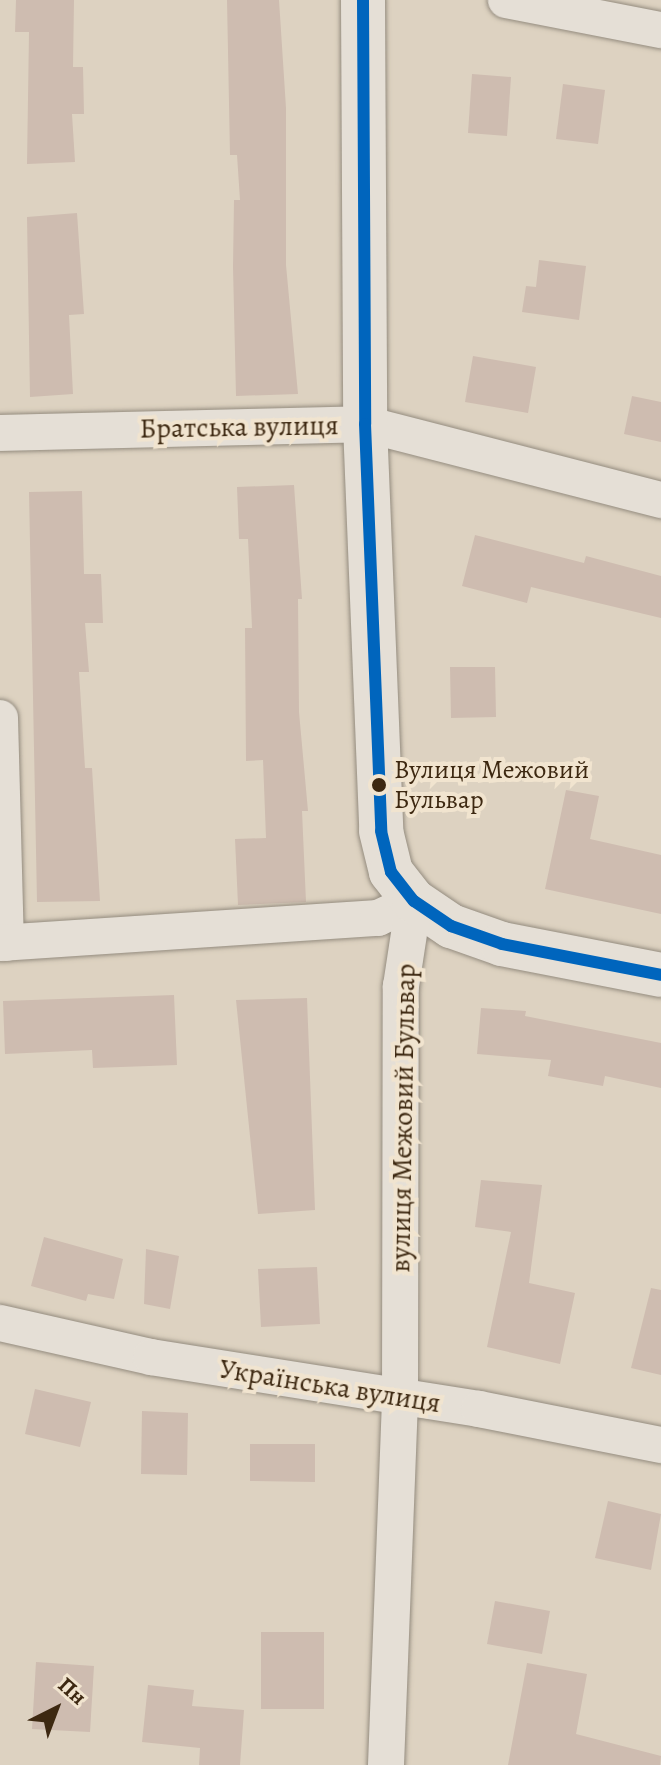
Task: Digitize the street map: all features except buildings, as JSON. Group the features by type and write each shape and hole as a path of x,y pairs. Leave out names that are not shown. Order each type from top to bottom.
{"street":[{"path":"363,0 365,424 381,831 391,872 414,901 451,926 502,944 661,975"},
{"path":"506,0 661,30"},
{"name":"Братська вулиця","path":"0,433 365,424 661,500"},
{"path":"0,718 3,943 378,918 414,901"},
{"name":"вулиця Межовий Бульвар","path":"386,1765 400,1399 401,986 414,901"},
{"name":"Українська вулиця","path":"0,1323 151,1357 400,1399 479,1409 661,1445"}],"transit line":[{"path":"363,0 365,424 381,831 391,872 414,901 451,926 502,944 661,975"}],"place":[{"name":"Вулиця Межовий Бульвар","path":"379,785"}]}
